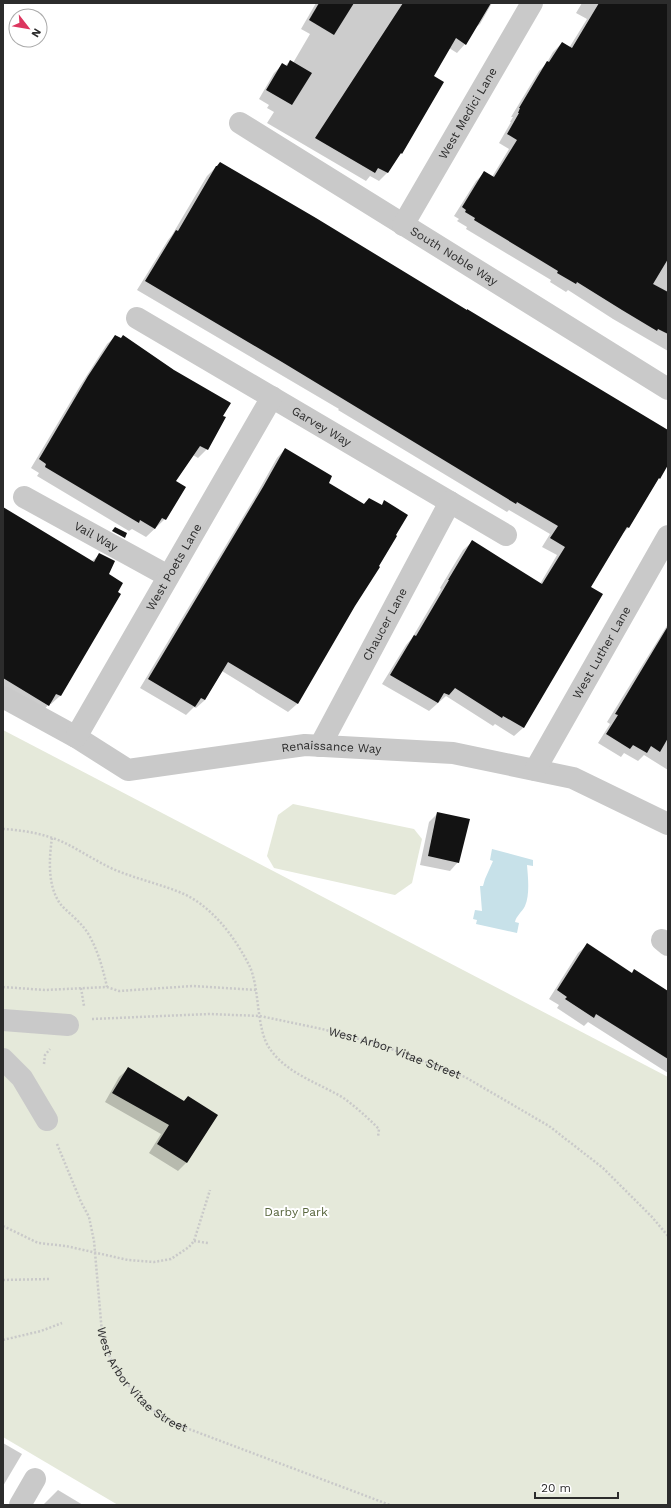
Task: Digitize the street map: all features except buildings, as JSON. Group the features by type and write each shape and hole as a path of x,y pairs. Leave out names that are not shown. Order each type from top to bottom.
{"street":[{"name":"West Medici Lane","path":"403,225 532,3"},
{"name":"South Noble Way","path":"240,123 668,389"},
{"name":"Garvey Way","path":"137,318 506,535"},
{"name":"West Poets Lane","path":"76,737 272,397"},
{"name":"Vail Way","path":"24,497 168,576"},
{"name":"Chaucer Lane","path":"320,746 450,502"},
{"name":"West Luther Lane","path":"535,770 668,536"},
{"name":"Renaissance Way","path":"3,697 76,737 128,770 305,745 453,753 573,778 668,824"},
{"path":"3,1020 68,1025"},
{"path":"3,1059 22,1078 47,1120"},
{"path":"20,1505 35,1479"}],"path":[{"path":"3,829 30,833 52,838 65,843 113,869 185,895 205,909 224,927 238,945 251,969 260,1016 269,1049 279,1060 294,1071 344,1098 355,1106 379,1129 378,1137"},
{"path":"52,838 49,860 54,891 60,904 78,921 88,934 101,962 107,987"},
{"path":"3,987 45,990 107,987 119,991 193,986 256,990"},
{"name":"West Arbor Vitae Street","path":"68,1025 86,1019 209,1014 260,1016 322,1029 378,1044 465,1077 550,1126 602,1168 652,1217 668,1236"},
{"path":"43,1069 46,1055 68,1025"},
{"name":"West Arbor Vitae Street","path":"47,1120 89,1218 95,1252 102,1333 110,1358 126,1383 151,1409 179,1425 390,1505"},
{"path":"3,1226 38,1243 66,1246 128,1260 154,1262 171,1259 189,1247 194,1241 210,1190"},
{"path":"194,1241 208,1243"},
{"path":"3,1280 50,1279"},
{"path":"3,1340 41,1331 62,1323"}],"green space":[{"name":"Darby Park","path":"3,730 668,1077 668,1505 118,1505 3,1437"},
{"path":"293,804 414,829 422,839 412,883 395,895 274,868 267,856 278,815"}],"water":[{"path":"492,849 533,860 533,866 527,865 528,896 525,906 515,922 519,923 517,933 476,924 477,920 473,919 475,910 482,911 480,886 483,886 493,861 490,860"}]}
